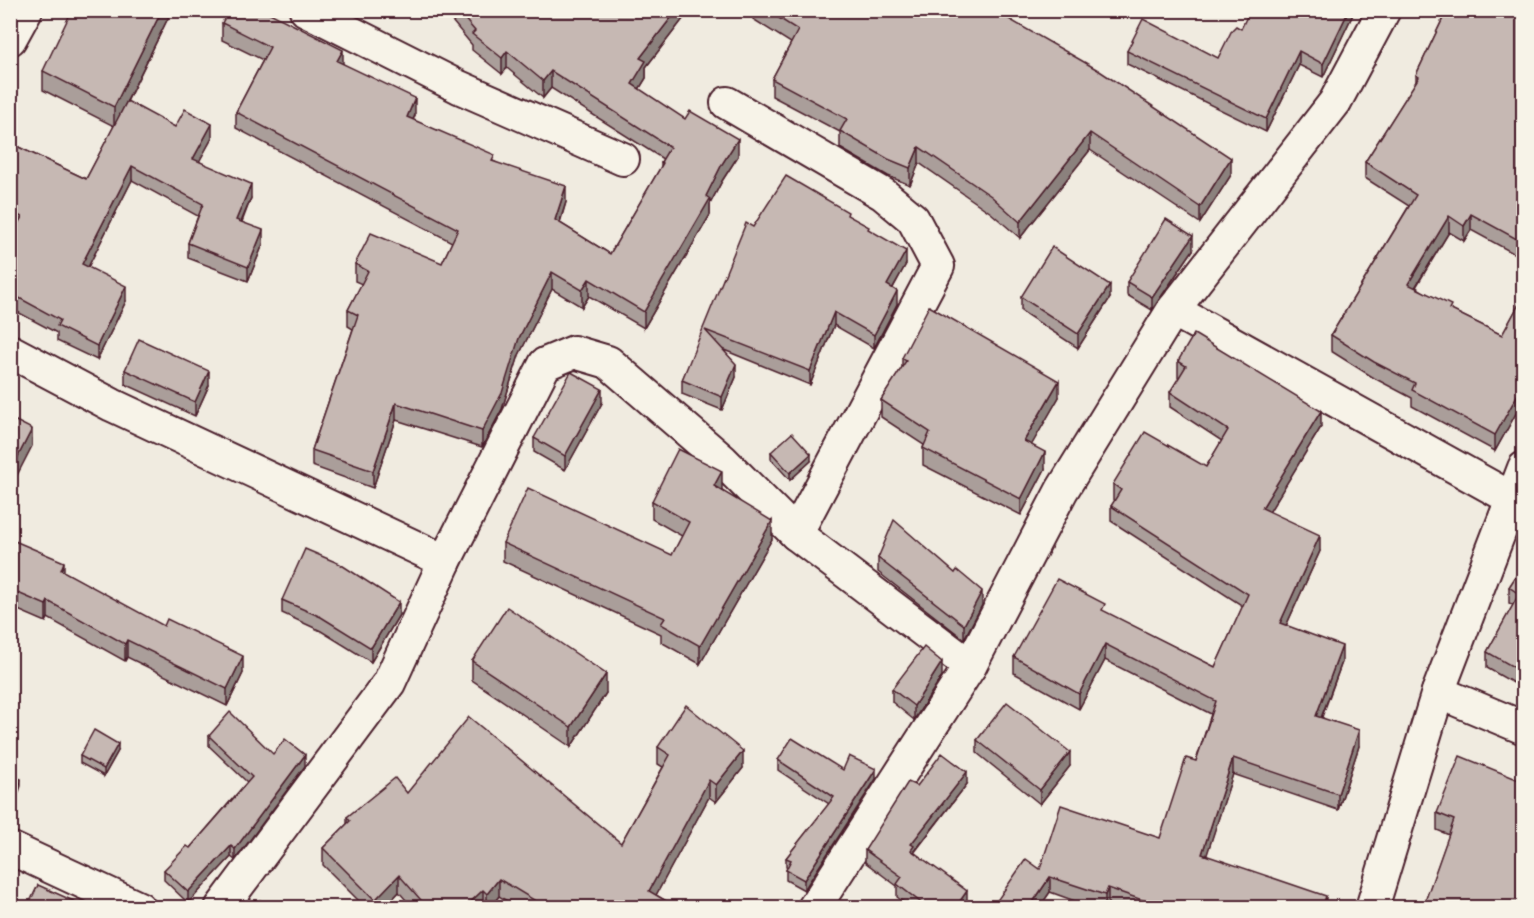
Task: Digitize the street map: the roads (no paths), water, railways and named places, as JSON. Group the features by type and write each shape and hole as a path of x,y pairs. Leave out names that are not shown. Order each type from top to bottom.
{"street":[{"path":"10,39 26,10"},
{"path":"306,10 459,87 622,159"},
{"path":"814,908 970,666 1062,490 1173,310 1335,102 1384,10"},
{"path":"727,103 883,194 913,219 938,266 796,534"},
{"path":"1173,310 1511,498"},
{"path":"10,351 112,405 445,561"},
{"path":"221,908 389,683 445,561 545,363 574,352 608,362 723,461 796,534 970,666"},
{"path":"1372,908 1438,692 1524,468"},
{"path":"1438,692 1524,728"},
{"path":"10,848 139,908"}]}
